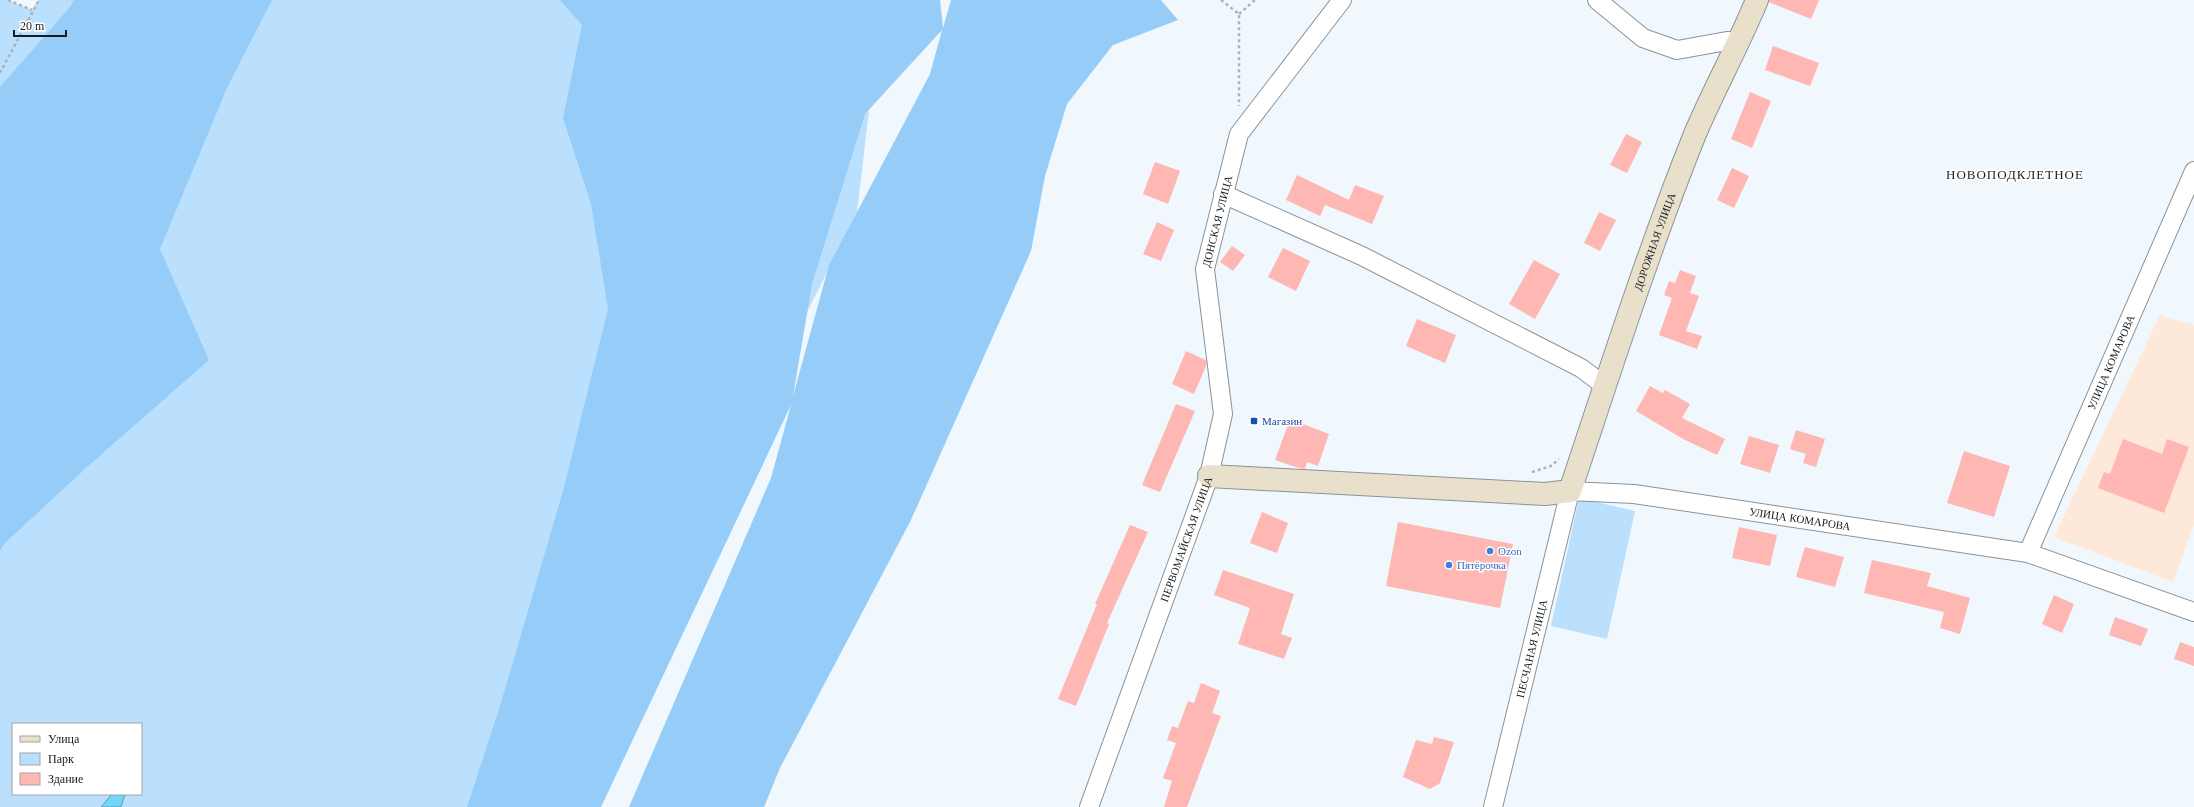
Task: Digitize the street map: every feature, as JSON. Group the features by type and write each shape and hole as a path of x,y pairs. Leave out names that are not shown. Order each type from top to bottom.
{"street":[{"name":"ДОНСКАЯ УЛИЦА","path":"1209,476 1223,414 1205,269 1239,134 1342,0"},
{"path":"1597,0 1642,38 1677,50 1727,40 1740,42"},
{"name":"ДОРОЖНАЯ УЛИЦА","path":"1570,491 1654,245 1696,133 1740,42 1757,0"},
{"name":"УЛИЦА КОМАРОВА","path":"2028,553 2194,170"},
{"path":"1223,194 1362,256 1580,368 1605,386"},
{"name":"ПЕРВОМАЙСКАЯ УЛИЦА","path":"1088,807 1209,476 1545,494 1570,491"},
{"name":"УЛИЦА КОМАРОВА","path":"1570,491 1634,494 2028,553 2194,612"},
{"name":"ПЕСЧАНАЯ УЛИЦА","path":"1493,807 1570,491"}],"path":[{"path":"8,0 32,10"},
{"path":"0,73 32,10 39,0"},
{"path":"1221,0 1239,14"},
{"path":"1239,134 1239,14 1255,0"},
{"path":"1528,473 1542,471 1551,466 1559,459 1562,452"}],"shaded area":[{"path":"74,0 272,0 227,88 160,249 209,360 87,467 4,544 0,551 0,87 70,7"},
{"path":"560,0 940,0 943,28 951,0 1161,0 1178,20 1113,45 1067,104 1045,176 1031,251 911,520 780,768 764,807 629,807 771,478 791,405 601,807 467,807 500,706 563,491 608,309 591,204 563,118 582,25","holes":["942,30 930,74 829,265 793,396 812,284 865,114"]},
{"path":"2160,315 2194,325 2194,525 2173,582 2054,537"},
{"path":"111,795 125,795 121,807 101,807"}],"green space":[{"path":"0,0 8,0 32,10 38,0 882,0 857,212 560,807 0,807"},
{"path":"1579,498 1635,511 1607,639 1551,626"}],"building":[{"path":"1769,0 1819,0 1811,19 1769,2"},
{"path":"1773,46 1819,63 1810,86 1765,70"},
{"path":"1750,92 1771,101 1752,148 1731,139"},
{"path":"1626,134 1642,142 1627,173 1610,165"},
{"path":"1155,162 1180,171 1168,204 1143,194"},
{"path":"1732,168 1749,176 1734,208 1717,200"},
{"path":"1297,175 1349,200 1355,185 1384,196 1372,224 1325,205 1320,216 1286,200"},
{"path":"1599,212 1616,220 1600,251 1584,243"},
{"path":"1157,222 1174,230 1161,261 1143,254"},
{"path":"1232,246 1245,255 1233,271 1220,262"},
{"path":"1283,248 1310,261 1296,291 1268,277"},
{"path":"1534,260 1560,274 1535,319 1509,304"},
{"path":"1680,270 1696,276 1690,293 1699,296 1686,331 1702,336 1697,349 1659,335 1672,298 1664,295 1669,281 1675,283"},
{"path":"1417,319 1456,335 1445,363 1406,346"},
{"path":"1186,351 1206,360 1206,366 1194,394 1172,384"},
{"path":"1650,386 1663,393 1665,390 1690,404 1682,418 1725,439 1717,455 1685,440 1636,411"},
{"path":"1176,404 1195,411 1160,492 1142,485"},
{"path":"1290,419 1329,434 1318,466 1307,462 1305,469 1275,460"},
{"path":"1796,430 1825,439 1816,467 1803,463 1806,454 1790,449"},
{"path":"1749,436 1779,445 1770,473 1740,464"},
{"path":"2123,439 2162,454 2167,439 2189,447 2164,513 2098,488 2104,472 2110,474"},
{"path":"1964,451 2010,466 1994,517 1947,503"},
{"path":"1262,512 1288,523 1277,553 1250,543"},
{"name":"Пятёрочка","path":"1398,522 1513,544 1500,608 1386,586"},
{"path":"1130,525 1148,532 1107,623 1109,624 1076,706 1058,699 1097,604 1095,604"},
{"path":"1739,527 1777,535 1770,566 1732,558"},
{"path":"1805,547 1844,557 1835,587 1796,577"},
{"path":"1872,560 1931,573 1927,586 1970,598 1960,634 1940,628 1944,612 1864,593"},
{"path":"1223,570 1294,594 1281,634 1292,638 1284,659 1238,644 1250,608 1214,595"},
{"path":"2054,595 2074,604 2062,633 2042,624"},
{"path":"2115,617 2148,629 2141,646 2109,635"},
{"path":"2180,642 2194,647 2194,666 2174,659"},
{"path":"1201,683 1220,691 1212,713 1221,716 1187,807 1164,807 1172,781 1163,778 1176,743 1167,740 1172,726 1178,728 1188,701 1194,703"},
{"path":"1434,737 1454,742 1440,783 1430,789 1403,777 1416,740 1432,744"}],"place":[{"name":"Магазин","path":"1254,421"},
{"name":"Ozon","path":"1490,551"},
{"name":"Пятёрочка","path":"1449,565"}],"district":[{"name":"НОВОПОДКЛЕТНОЕ","path":"2015,174"}]}
